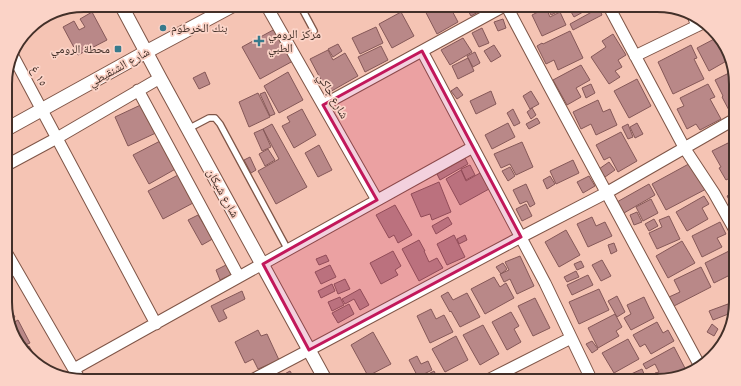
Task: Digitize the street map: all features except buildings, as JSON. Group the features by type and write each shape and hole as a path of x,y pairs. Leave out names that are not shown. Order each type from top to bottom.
{"street":[{"name":"شارع شيكان","path":"125,12 322,374"},
{"name":"شارع الشنقيطي","path":"12,126 221,12"},
{"name":"شارع جاكي","path":"270,12 377,200"},
{"path":"323,105 493,12"},
{"path":"510,12 698,362"},
{"path":"612,12 685,149 714,193 729,220"},
{"path":"635,56 698,25"},
{"path":"422,51 545,283 589,374"},
{"name":"١٥ غ","path":"16,61 156,324"},
{"path":"12,162 160,78"},
{"path":"138,90 239,277"},
{"path":"263,374 520,237 606,193 729,123"},
{"path":"74,369 474,147"},
{"path":"12,274 77,374"},
{"path":"500,374 571,338"}],"lane":[{"path":"304,12 314,32"},
{"path":"188,129 209,118 214,118 220,124 288,250"}],"highlighted area":[{"path":"422,51 521,237 309,350 263,264 377,200 323,105"}],"place":[{"name":"بنك الخرطوم","path":"163,28"},
{"name":"مركز الرومي الطبي","path":"259,41"},
{"name":"محطة الرومي","path":"118,49"}]}
